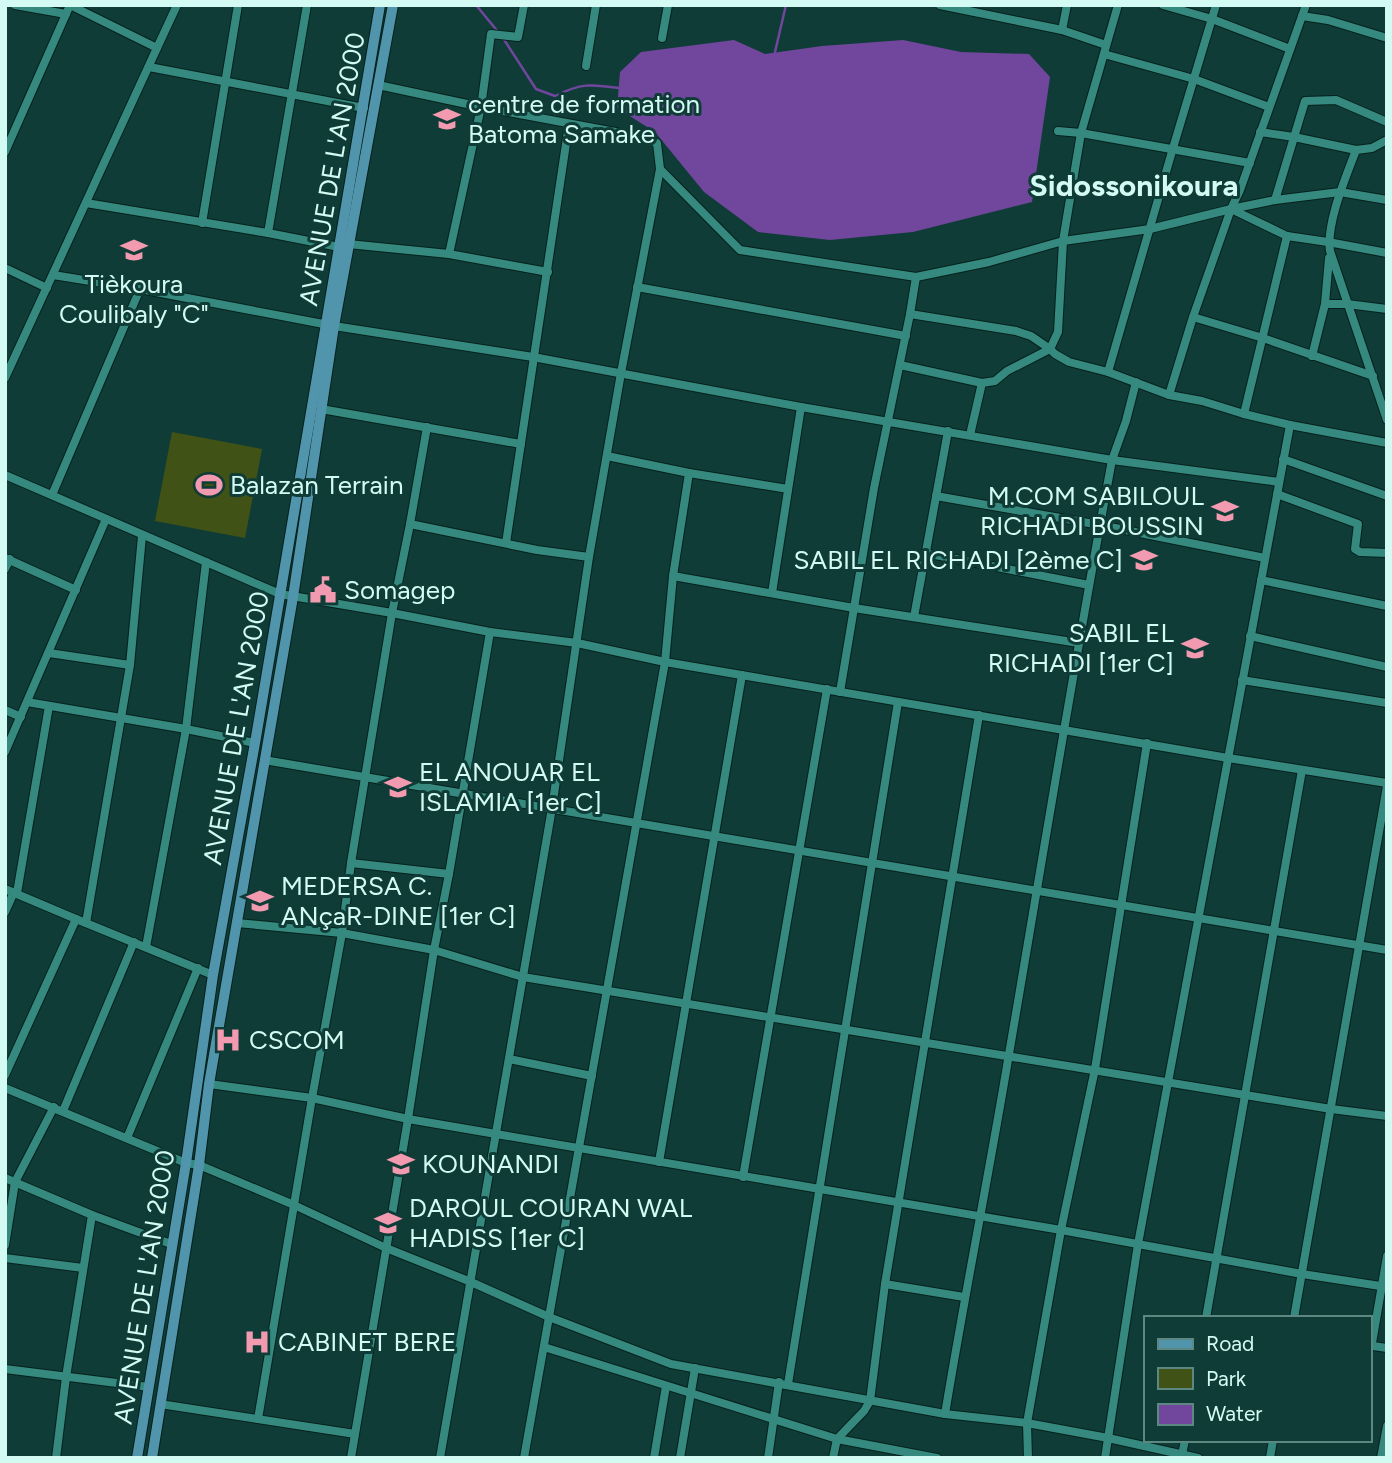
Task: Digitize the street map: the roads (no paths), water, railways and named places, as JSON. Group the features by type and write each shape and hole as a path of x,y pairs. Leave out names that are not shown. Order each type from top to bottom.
{"main road":[{"name":"AVENUE DE L'AN 2000","path":"137,1458 186,1163 213,975 344,245 380,5"},
{"name":"AVENUE DE L'AN 2000","path":"344,245 393,5"},
{"name":"AVENUE DE L'AN 2000","path":"152,1458 199,1165 209,1084 293,597 321,409 330,326"}],"street":[{"path":"15,5 69,8 157,48"},
{"path":"5,378 177,5"},
{"path":"202,223 238,5"},
{"path":"268,233 307,5"},
{"path":"449,254 481,107 491,34 518,37 524,5"},
{"path":"586,66 596,5"},
{"path":"662,38 668,5"},
{"path":"940,5 1062,30 1105,50 1269,107"},
{"path":"1062,30 1068,5"},
{"path":"900,365 982,383 995,381 1007,371 1050,349 1058,332 1063,242 1081,132 1118,5"},
{"path":"1163,5 1212,19 1290,49"},
{"path":"1108,372 1216,5"},
{"path":"1169,394 1192,317 1306,5"},
{"path":"5,152 10,132 69,8"},
{"path":"1302,16 1328,20 1387,38"},
{"path":"149,67 364,108"},
{"path":"378,85 637,136 657,142 660,169 589,557 552,808 440,1458"},
{"path":"1275,200 1304,101 1336,100 1387,122"},
{"path":"506,543 569,124"},
{"path":"1058,131 1081,132 1250,163"},
{"path":"1260,132 1294,136 1356,150 1372,148 1387,140"},
{"path":"1312,356 1325,304 1329,246 1340,192 1356,150"},
{"path":"660,169 740,250 915,277 989,262 1063,242 1150,229 1275,200 1340,192 1387,200"},
{"path":"86,203 344,245 449,254 548,272"},
{"path":"1231,209 1287,236 1329,246 1387,253"},
{"path":"1244,414 1287,236"},
{"path":"1329,246 1387,420"},
{"path":"5,268 47,288"},
{"path":"53,275 330,326 533,357 801,407 1112,460 1279,482"},
{"path":"840,692 874,488 906,336 915,277"},
{"path":"637,287 906,336"},
{"path":"52,495 140,289"},
{"path":"1325,304 1347,304 1387,310"},
{"path":"910,314 1016,331 1031,336 1069,362 1108,372 1169,394 1290,425 1387,443"},
{"path":"1192,317 1373,376"},
{"path":"945,1413 1112,460 1136,382"},
{"path":"970,435 982,383"},
{"path":"1376,386 1387,391"},
{"path":"772,593 801,407"},
{"path":"321,409 521,444"},
{"path":"1105,1458 1138,1244 1290,425"},
{"path":"258,1419 342,933 392,613 427,428"},
{"path":"914,617 947,431"},
{"path":"607,456 788,489"},
{"path":"1283,459 1387,496"},
{"path":"524,1458 665,662 673,576 689,472"},
{"path":"5,475 142,536 293,597 490,632 577,643 665,662 1387,784 1294,1316"},
{"path":"1277,495 1358,524 1355,549 1360,552 1387,553"},
{"path":"936,496 1265,558"},
{"path":"5,752 106,519"},
{"path":"410,524 537,550 589,557"},
{"path":"86,923 130,665 142,536"},
{"path":"925,553 1089,585"},
{"path":"5,569 7,558 76,590"},
{"path":"146,947 186,729 206,562"},
{"path":"673,576 854,608 1079,643"},
{"path":"1261,580 1387,606"},
{"path":"351,1458 434,950 490,632"},
{"path":"1250,636 1387,667"},
{"path":"49,653 130,665"},
{"path":"659,1162 742,675"},
{"path":"1242,680 1387,703"},
{"path":"743,1177 827,690"},
{"path":"27,702 255,743"},
{"path":"768,1458 820,1190 898,702"},
{"path":"5,912 12,891 49,706"},
{"path":"5,710 21,717"},
{"path":"834,1458 837,1439 870,1401 885,1284 979,715"},
{"path":"1028,1458 1027,1423 1060,1230 1095,1069 1147,743"},
{"path":"264,760 1387,950"},
{"path":"1206,1316 1302,770"},
{"path":"351,863 449,874"},
{"path":"12,891 213,975"},
{"path":"5,1075 76,919"},
{"path":"237,923 342,933 434,950 523,977 1387,1116"},
{"path":"63,1111 134,942"},
{"path":"127,1138 198,968"},
{"path":"509,1059 592,1076"},
{"path":"209,1084 312,1098 408,1119 1384,1286"},
{"path":"5,1088 294,1205 549,1318 671,1364 870,1401 1027,1423 1198,1458"},
{"path":"5,1245 8,1180 54,1107"},
{"path":"8,1180 171,1244"},
{"path":"56,1458 92,1215"},
{"path":"1387,1256 1384,1286 1372,1343 1373,1346 1387,1348"},
{"path":"5,1258 83,1268"},
{"path":"885,1284 964,1297"},
{"path":"544,1347 837,1439 903,1455 937,1458"},
{"path":"680,1458 695,1368"},
{"path":"5,1369 149,1387"},
{"path":"654,1458 666,1386"},
{"path":"160,1404 355,1434"},
{"path":"1381,1458 1387,1426"},
{"path":"1182,1455 1185,1442"}],"water":[{"path":"734,40 765,54 822,46 903,40 961,52 1029,54 1050,77 1032,202 913,232 830,240 758,232 704,192 655,132 617,108 620,72 641,52"}],"waterway":[{"path":"476,5 499,33"},
{"path":"775,52 786,5"},
{"path":"503,38 536,89 555,96 586,86 619,88"}],"place":[{"name":"centre de formation Batoma Samake","path":"447,119"},
{"name":"Tièkoura Coulibaly \"C\"","path":"134,250"},
{"name":"Balazan Terrain","path":"209,485"},
{"name":"M.COM SABILOUL RICHADI BOUSSIN","path":"1225,511"},
{"name":"SABIL EL RICHADI [2ème C]","path":"1144,560"},
{"name":"Somagep","path":"323,590"},
{"name":"SABIL EL RICHADI [1er C]","path":"1195,648"},
{"name":"EL ANOUAR EL ISLAMIA [1er C]","path":"398,787"},
{"name":"MEDERSA C. ANçaR-DINE [1er C]","path":"260,901"},
{"name":"CSCOM","path":"228,1040"},
{"name":"KOUNANDI","path":"401,1164"},
{"name":"DAROUL COURAN WAL HADISS [1er C]","path":"388,1223"},
{"name":"CABINET BERE","path":"257,1342"}],"district":[{"name":"Sidossonikoura","path":"1134,185"}]}
